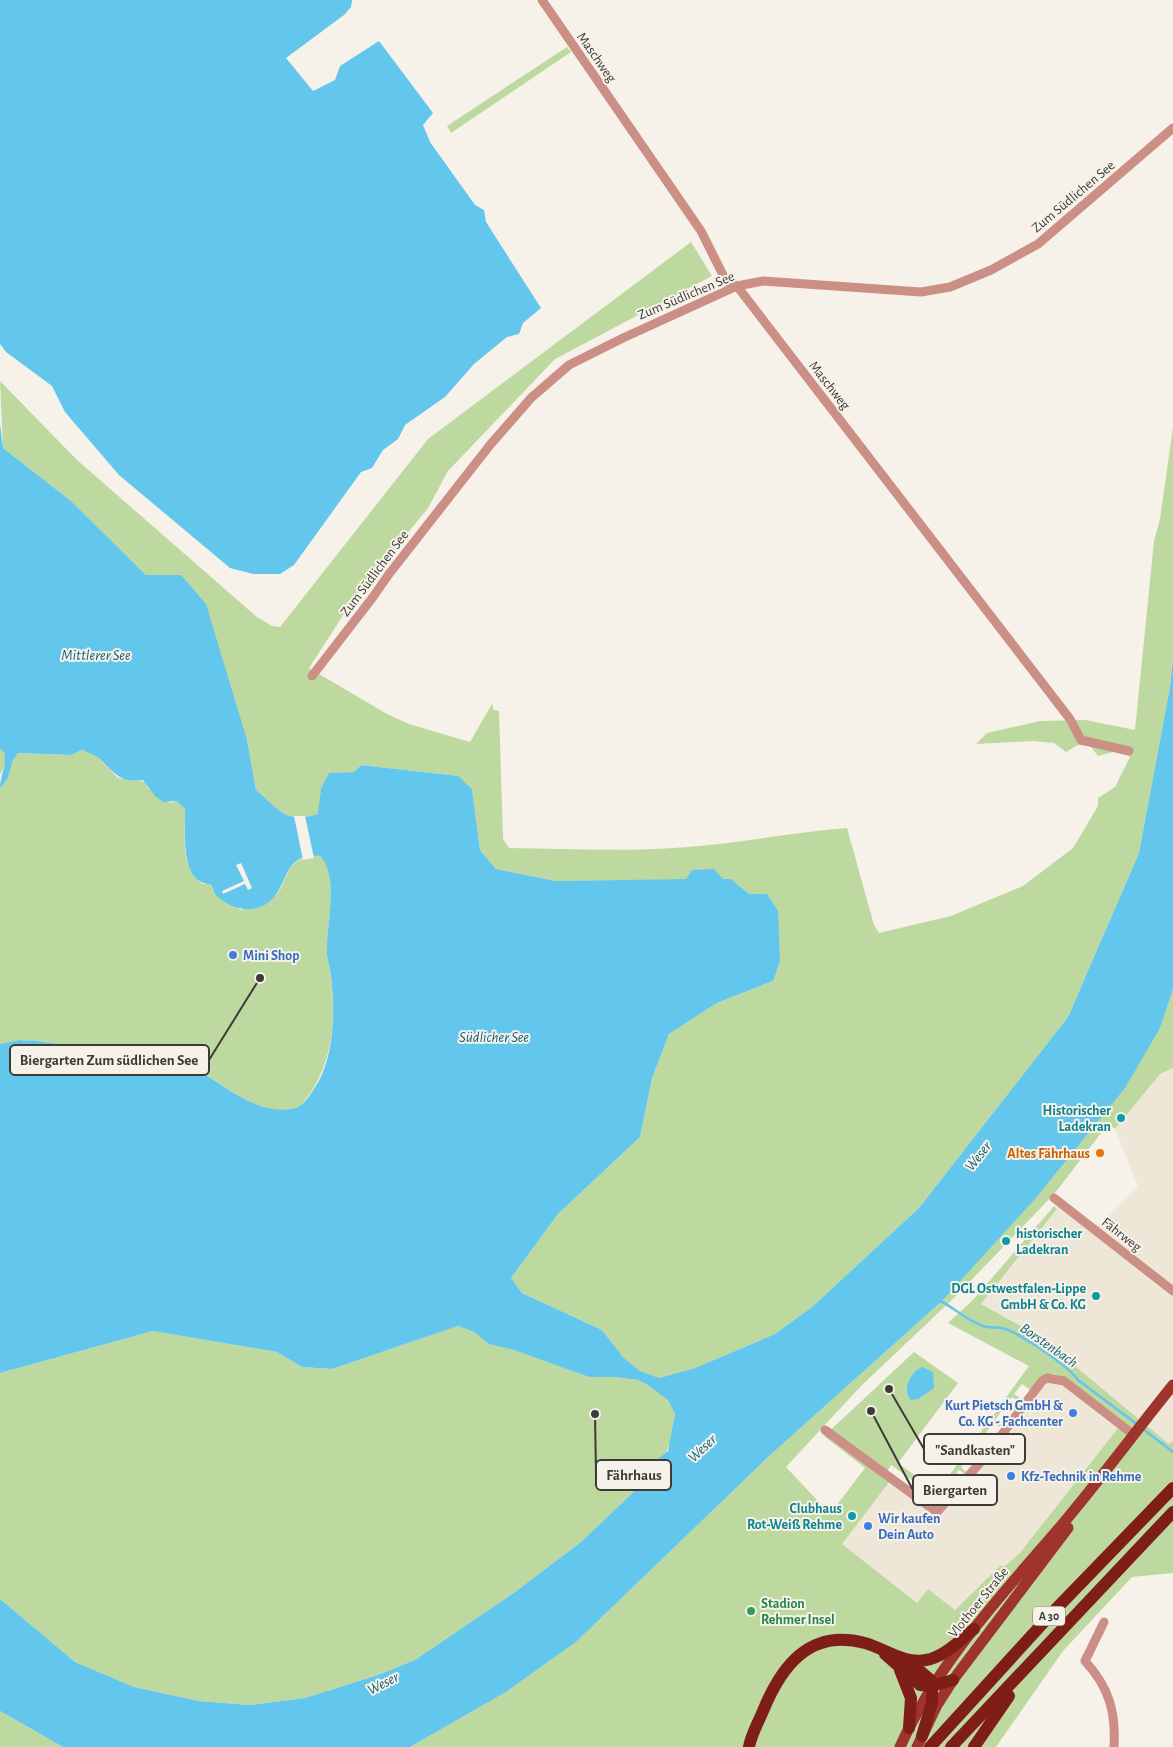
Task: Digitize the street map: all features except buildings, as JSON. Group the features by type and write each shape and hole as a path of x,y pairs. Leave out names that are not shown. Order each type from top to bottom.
{"highway":[{"name":"A 30","path":"930,1747 1054,1611 1173,1488"},
{"name":"A 30","path":"951,1747 1173,1512"},
{"path":"974,1747 1003,1702 1047,1654 1064,1626"},
{"path":"902,1663 934,1658 974,1629"},
{"path":"749,1747 771,1692 790,1662 808,1649 831,1641 848,1640 866,1643 930,1677 932,1703 919,1742"},
{"path":"902,1663 911,1698 909,1728"},
{"path":"932,1686 953,1680"}],"main road":[{"name":"Vlothoer Straße","path":"900,1747 932,1686 974,1629 1094,1487 1173,1385"},
{"name":"Vlothoer Straße","path":"919,1742 953,1680 1074,1521 1094,1487"}],"street":[{"name":"Maschweg","path":"542,0 701,231 726,281 737,286 1070,719 1081,740 1128,751"},
{"name":"Zum Südlichen See","path":"314,675 389,574 490,445 531,398 569,365 631,334 737,286 763,281 922,292 950,287 991,270 1038,244 1173,128"},
{"name":"Fährweg","path":"1054,1198 1173,1291"},
{"path":"825,1430 938,1512 985,1457 1042,1381 1047,1378 1064,1381 1134,1435"},
{"path":"1104,1622 1085,1661 1098,1676 1111,1701 1114,1713 1114,1747"}],"shaded area":[{"path":"1173,1068 1173,1441 1170,1444 1039,1336 981,1304 1064,1200 1098,1226 1138,1187 1115,1129 1160,1074"},
{"path":"1052,1374 1064,1377 1122,1423 1019,1554 955,1610 928,1589 917,1603 841,1544 893,1477 929,1503 945,1505 1039,1378"}],"green space":[{"path":"567,47 571,52 451,133 447,126"},
{"path":"691,242 712,276 555,359 448,471 428,508 351,603 309,668 387,714 409,724 470,742 492,704 494,710 499,711 503,839 509,848 666,849 847,828 874,925 879,933 951,916 1023,886 1073,848 1098,806 1098,798 1115,787 1130,757 1120,750 1098,756 1090,746 1078,745 1066,752 1054,743 1033,741 976,744 987,733 1040,721 1085,720 1135,730 1154,541 1160,519 1173,427 1173,659 1170,687 1139,853 1068,1017 919,1208 812,1307 775,1334 695,1368 659,1378 640,1371 623,1357 602,1330 522,1293 511,1278 558,1214 640,1137 652,1078 669,1034 717,1003 773,981 749,894 731,879 556,881 496,869 480,850 472,789 457,776 361,765 354,772 329,773 321,788 319,814 298,817 290,816 278,809 256,790 247,740 181,575 146,575 71,501 3,448 0,381 77,460 257,617 272,626 280,627 428,439"},
{"path":"0,749 4,752 7,761 0,775"},
{"path":"82,750 98,757 118,778 146,782 148,788 170,803 176,801 185,809 185,850 190,869 203,884 210,884 215,894 241,910 261,903 278,893 290,869 300,859 317,855 326,862 331,885 327,952 332,992 333,1018 331,1036 319,1078 310,1094 298,1108 282,1110 266,1108 250,1102 205,1074 176,1059 36,1041 19,1040 0,1044 0,789 8,778 17,753 71,755"},
{"path":"1173,989 1173,1068 1160,1074 1115,1129 1108,1124 1055,1193 957,1295 860,1387 786,1467 830,1514 865,1468 824,1436 914,1352 958,1383 898,1463 937,1492 1029,1366 948,1323 973,1300 1054,1206 1057,1209 981,1304 1039,1336 1169,1444 1173,1441 1173,1573 1132,1577 1063,1651 996,1747 410,1747 506,1692 576,1642 767,1458 942,1301 1160,1028","holes":["1052,1374 1064,1377 1122,1423 1019,1554 1005,1566 1000,1566 955,1610 928,1589 917,1603 842,1544 893,1477 887,1472 891,1465 934,1496 929,1503 938,1507 947,1502 939,1496 949,1484 955,1488 956,1486 950,1481 959,1470 965,1474 966,1472 961,1467 969,1456 975,1460 977,1458 971,1453 978,1456 980,1454 974,1449 982,1438 988,1442 990,1440 984,1435 993,1423 999,1427 1001,1425 995,1420 1012,1397 1018,1401 1020,1398 1014,1394 1022,1384 1030,1390 1039,1378"]},
{"path":"458,1326 474,1332 489,1344 515,1350 589,1377 615,1377 638,1380 662,1394 668,1400 675,1414 671,1440 665,1455 654,1462 650,1474 643,1483 581,1542 515,1592 415,1660 378,1675 305,1698 249,1705 199,1701 134,1687 75,1662 0,1599 0,1373 153,1331 277,1352 302,1367 332,1369"},
{"path":"0,1711 63,1747 0,1747"}],"water":[{"path":"0,0 352,0 351,7 344,15 286,58 313,91 335,80 340,66 379,41 433,113 423,125 430,142 475,205 484,210 486,222 541,308 523,323 519,334 507,337 474,364 445,397 405,425 398,439 383,450 372,468 361,472 294,565 280,574 253,574 230,568 119,475 65,412 52,386 6,352 0,344"},
{"path":"0,424 3,448 71,501 146,575 181,575 206,604 247,740 256,790 277,809 290,816 298,817 318,814 321,788 329,773 354,772 361,765 458,776 472,789 480,850 496,869 556,881 686,879 692,870 714,869 723,879 731,879 749,894 767,894 778,911 780,961 773,981 717,1003 669,1034 652,1078 640,1137 558,1214 511,1278 522,1293 602,1330 623,1357 640,1371 659,1378 695,1368 775,1334 812,1307 919,1208 1068,1017 1139,853 1170,687 1173,659 1173,989 1160,1028 1125,1088 1034,1200 942,1301 767,1458 576,1642 506,1692 410,1747 63,1747 0,1711 0,1599 75,1662 134,1687 199,1701 249,1705 305,1698 378,1675 415,1660 515,1592 581,1542 643,1483 650,1474 654,1462 668,1451 675,1414 668,1400 638,1380 615,1377 589,1377 514,1350 489,1344 474,1332 458,1326 332,1369 302,1367 277,1352 153,1331 0,1373 0,1044 19,1040 36,1041 176,1059 190,1065 246,1100 276,1109 292,1109 301,1105 320,1080 332,1035 333,1004 327,952 331,887 326,864 320,856 306,856 294,863 277,893 268,903 253,909 237,908 215,894 210,884 200,881 193,875 186,854 185,809 176,801 163,802 155,796 143,780 128,780 118,776 94,755 82,750 71,755 18,753 13,760 8,778 0,789 5,757 4,752 0,749"},
{"path":"922,1367 933,1372 934,1388 918,1399 911,1400 908,1396 907,1387 914,1373"}],"pier":[{"path":"294,816 305,816 314,858 303,860"},
{"path":"241,863 252,888 248,890 245,884 223,894 222,891 244,881 236,865"}],"waterway":[{"name":"Borstenbach","path":"940,1301 985,1327 1002,1328 1020,1336 1054,1358 1078,1380 1138,1425"},
{"name":"Borstenbach","path":"1143,1429 1173,1452"}],"place":[{"name":"Mini Shop","path":"233,955"},
{"name":"Biergarten Zum südlichen See","path":"260,978"},
{"name":"Historischer Ladekran","path":"1121,1118"},
{"name":"Altes Fährhaus","path":"1100,1153"},
{"name":"historischer Ladekran","path":"1006,1241"},
{"name":"DGL Ostwestfalen-Lippe GmbH & Co. KG","path":"1096,1296"},
{"name":"\"Sandkasten\"","path":"889,1389"},
{"name":"Biergarten","path":"871,1411"},
{"name":"Kurt Pietsch GmbH & Co. KG - Fachcenter","path":"1073,1413"},
{"name":"Fährhaus","path":"595,1414"},
{"name":"Kfz-Technik in Rehme","path":"1011,1476"},
{"name":"Clubhaus Rot-Weiß Rehme","path":"852,1516"},
{"name":"Wir kaufen Dein Auto","path":"868,1526"},
{"name":"Stadion Rehmer Insel","path":"751,1611"}],"water label":[{"name":"Mittlerer See","path":"96,655"},
{"name":"Südlicher See","path":"494,1037"},
{"name":"Weser","path":"978,1156"},
{"name":"Weser","path":"702,1448"},
{"name":"Weser","path":"383,1683"}]}
